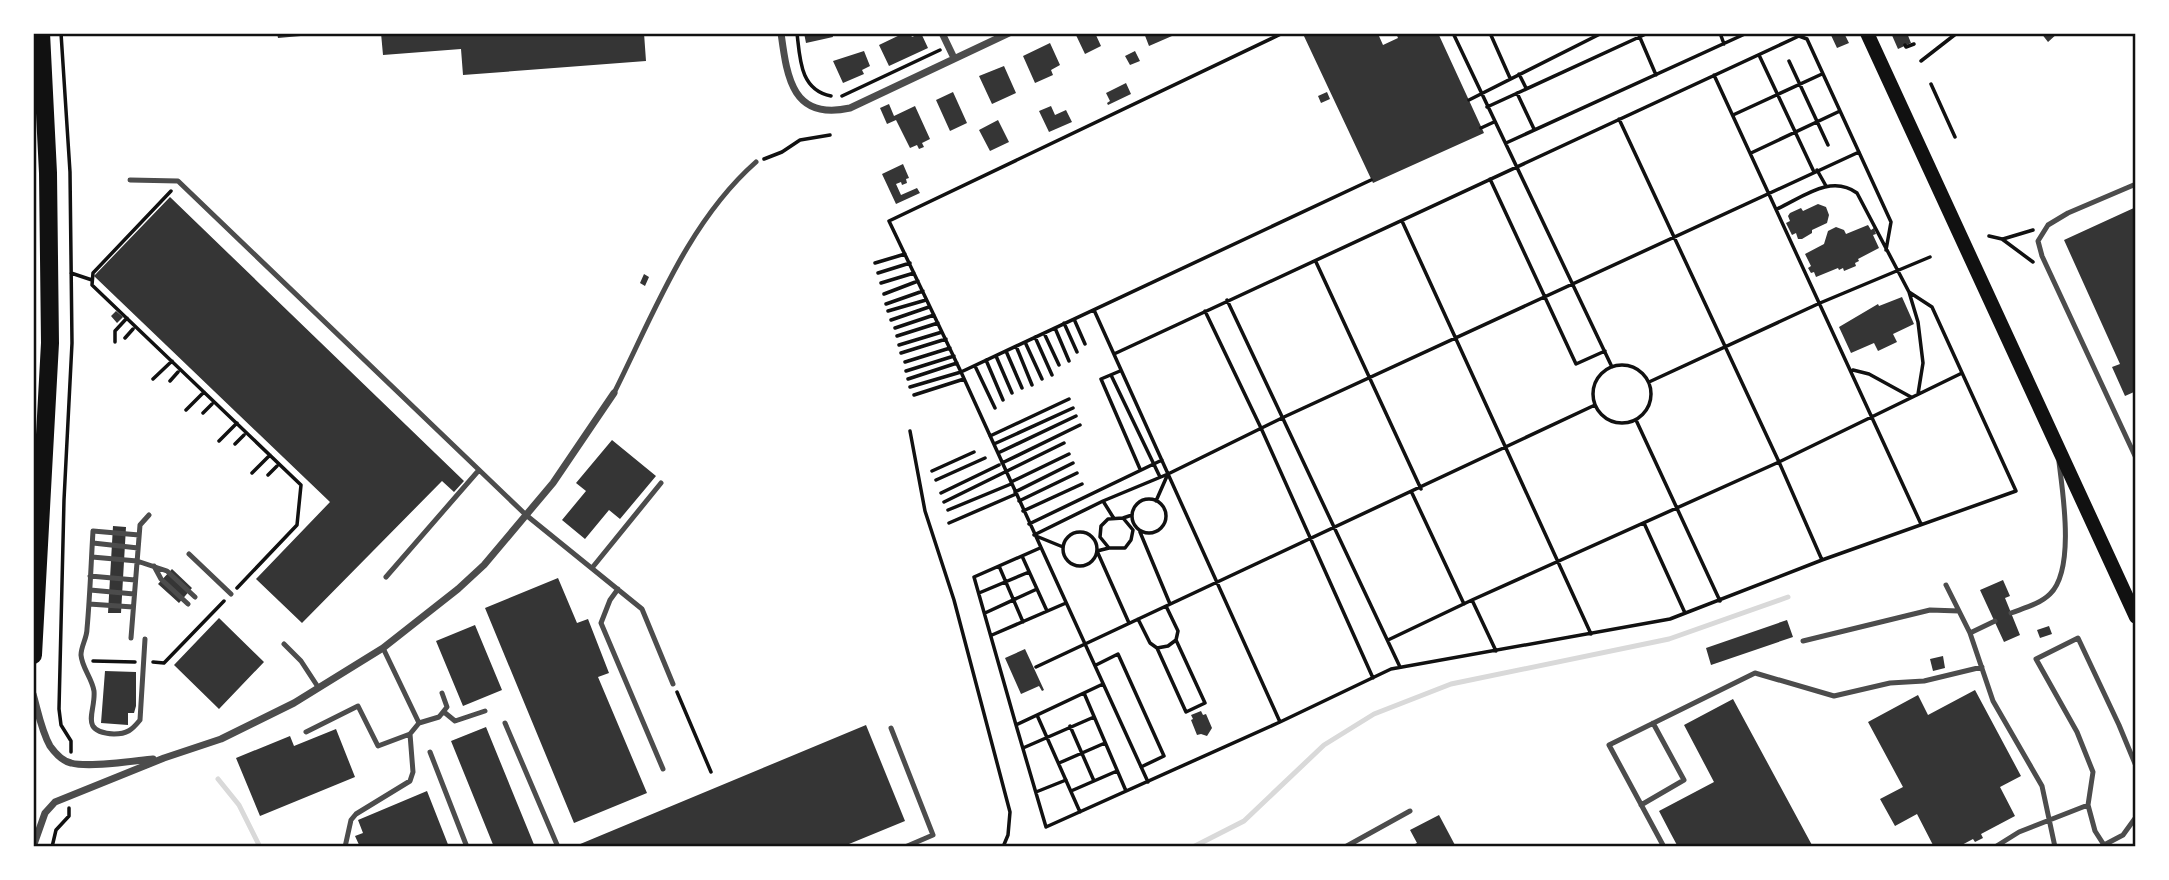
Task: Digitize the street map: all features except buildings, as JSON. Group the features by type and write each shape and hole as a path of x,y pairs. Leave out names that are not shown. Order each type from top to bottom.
{"highway":[{"path":"33,655 50,343 48,173 41,33"}],"main road":[{"path":"1867,33 2136,617"}],"street":[{"path":"781,33 786,73 793,88 802,98 824,110 835,111 850,107 1009,33"},
{"path":"942,33 954,58"},
{"path":"33,847 45,813 55,802 164,758 220,739 294,703 383,648 484,565 553,483 614,393"},
{"path":"33,694 51,747 58,756 71,763 110,764 164,758"}],"lane":[{"path":"614,393 693,239 714,206 756,162"},
{"path":"130,180 179,182 526,515 642,609 673,684"},
{"path":"2136,184 2068,213 2048,225 2038,241 2047,268 2136,458"},
{"path":"2011,613 2040,601 2051,593 2058,581 2065,547 2066,513 2057,445"},
{"path":"386,577 479,470"},
{"path":"592,568 662,483"},
{"path":"131,638 140,525 149,515"},
{"path":"139,535 93,531 87,634 81,652 82,662 94,691 90,720 95,729 103,733 123,734 132,730 140,720 145,639"},
{"path":"93,543 138,548"},
{"path":"190,554 231,594"},
{"path":"92,557 137,561 167,571 195,597"},
{"path":"154,566 161,579 188,604"},
{"path":"90,576 135,580"},
{"path":"1946,584 1970,633 1993,701 2042,786 2055,847"},
{"path":"618,589 610,600 601,623 663,769"},
{"path":"90,590 134,594"},
{"path":"89,604 133,607"},
{"path":"1803,641 1930,610 1959,611"},
{"path":"1970,633 1995,621"},
{"path":"2136,766 2078,638 2036,659 2077,732 2093,772 2088,805 2095,831 2104,845 2123,835 2136,817"},
{"path":"284,644 301,661 318,687"},
{"path":"383,648 419,723"},
{"path":"1664,847 1609,745 1755,673 1834,696 1890,683 1924,681 1982,667"},
{"path":"306,732 358,706 378,746 410,734 419,723 439,717 447,707 442,693"},
{"path":"444,712 455,721 485,711"},
{"path":"506,723 558,847"},
{"path":"1641,805 1684,780 1653,723"},
{"path":"891,728 933,835 905,847"},
{"path":"345,847 351,820 356,814 410,781 413,772 410,734"},
{"path":"430,752 467,847"},
{"path":"1995,847 2019,832 2088,805"},
{"path":"1345,847 1410,811"}],"path":[{"path":"797,33 804,77 812,88 833,97 842,96 948,46"},
{"path":"1148,782 890,221 1283,33"},
{"path":"1452,33 1612,367"},
{"path":"1490,33 1510,78"},
{"path":"1469,100 1480,92 1602,33"},
{"path":"1487,107 1638,35 1648,33"},
{"path":"1720,33 1724,44"},
{"path":"1506,143 1747,33"},
{"path":"1921,61 1957,33"},
{"path":"1638,35 1656,75"},
{"path":"1114,355 1227,300 1800,36 1807,39 1891,222 1886,250"},
{"path":"1905,45 1906,47 1913,44"},
{"path":"1759,55 1795,132 1826,186"},
{"path":"1789,61 1828,145"},
{"path":"1519,74 1526,88"},
{"path":"1733,115 1822,74"},
{"path":"1714,75 1922,524"},
{"path":"1931,84 1955,138"},
{"path":"1517,93 1534,129"},
{"path":"1751,153 1840,111"},
{"path":"1619,119 1779,462 1822,561"},
{"path":"1481,128 1494,122"},
{"path":"756,162 782,152 800,140 830,135"},
{"path":"1034,535 1859,152"},
{"path":"1490,179 1576,364 1605,351"},
{"path":"910,387 961,372 1371,180"},
{"path":"91,661 164,663 297,526 301,485 92,285 93,272 179,182"},
{"path":"1777,209 1826,186 1846,185 1857,193 1909,292 1918,322 1923,363 1918,394"},
{"path":"1402,221 1591,634"},
{"path":"2002,239 2048,225"},
{"path":"1989,236 2002,239 2038,266 2047,268"},
{"path":"875,264 905,254"},
{"path":"1649,382 1820,303 1930,257"},
{"path":"1316,261 1420,489"},
{"path":"878,273 910,263"},
{"path":"71,273 92,280"},
{"path":"881,283 914,273"},
{"path":"884,294 918,281"},
{"path":"886,304 923,291"},
{"path":"1041,548 974,577 1046,827 1280,722 1391,668 1670,619 2017,491 1932,307 1909,292"},
{"path":"888,311 927,300"},
{"path":"1227,300 1400,667"},
{"path":"891,320 930,307"},
{"path":"1094,310 1280,722"},
{"path":"1205,311 1261,428 1373,678"},
{"path":"895,328 934,315"},
{"path":"115,342 115,331 127,318"},
{"path":"1074,319 1085,344"},
{"path":"897,336 938,323"},
{"path":"1064,323 1077,352"},
{"path":"1055,328 1069,361"},
{"path":"125,338 133,329"},
{"path":"899,345 942,332"},
{"path":"1044,333 1059,365"},
{"path":"1035,337 1052,375"},
{"path":"901,353 946,340"},
{"path":"1026,341 1042,379"},
{"path":"1016,346 1032,385"},
{"path":"905,362 950,348"},
{"path":"1006,351 1022,388"},
{"path":"996,355 1012,393"},
{"path":"906,371 954,356"},
{"path":"986,360 1003,400"},
{"path":"153,379 172,361"},
{"path":"908,379 957,363"},
{"path":"975,365 995,408"},
{"path":"1632,366 1641,371 1649,382 1652,394 1650,405 1636,420 1621,424 1611,421 1602,415 1595,405 1595,385 1602,373 1612,367 1632,366"},
{"path":"1852,370 1869,374 1911,397"},
{"path":"1120,371 1101,379 1140,469"},
{"path":"170,381 178,372"},
{"path":"1388,640 1779,462 1962,373"},
{"path":"1111,375 1160,477"},
{"path":"914,395 964,379"},
{"path":"186,410 204,392"},
{"path":"990,436 1069,399"},
{"path":"203,412 212,404"},
{"path":"1036,667 1595,405"},
{"path":"994,444 1073,408"},
{"path":"998,453 1076,416"},
{"path":"1636,420 1720,601"},
{"path":"219,441 237,423"},
{"path":"941,493 1080,425"},
{"path":"910,431 925,512 954,600 1010,812 1008,835 1003,847"},
{"path":"235,444 244,435"},
{"path":"944,502 1064,443"},
{"path":"932,471 974,452"},
{"path":"948,510 1069,454"},
{"path":"252,473 270,455"},
{"path":"936,480 985,458"},
{"path":"1029,524 1162,460"},
{"path":"949,523 1073,463"},
{"path":"268,475 277,466"},
{"path":"1019,501 1077,473"},
{"path":"1156,501 1168,474"},
{"path":"1023,511 1082,484"},
{"path":"1412,493 1464,604"},
{"path":"1034,535 1063,547 1069,562 1078,566 1092,561 1097,551 1125,548 1133,535 1141,532 1152,533 1164,523 1164,508 1156,501 1146,500 1141,502 1132,514 1123,518 1113,517 1104,522 1100,531 1091,537"},
{"path":"1103,501 1113,517"},
{"path":"1132,514 1134,525 1141,532 1178,631 1176,640 1205,703 1186,712 1157,648 1150,643 1138,619"},
{"path":"1123,518 1131,525 1133,535"},
{"path":"1644,523 1685,614"},
{"path":"1100,531 1102,542 1109,548"},
{"path":"1063,547 1068,538 1077,533 1091,537 1096,543 1097,551 1129,623"},
{"path":"1022,556 1047,611"},
{"path":"999,566 1023,622"},
{"path":"979,593 1029,571"},
{"path":"985,613 1037,589"},
{"path":"1472,600 1496,651"},
{"path":"992,635 1066,603"},
{"path":"1157,648 1168,646 1176,640"},
{"path":"1096,665 1118,654 1164,756 1140,767"},
{"path":"673,684 711,772"},
{"path":"1016,725 1103,684"},
{"path":"1084,694 1126,791"},
{"path":"1037,715 1080,812"},
{"path":"1023,748 1094,717"},
{"path":"1070,726 1094,781"},
{"path":"1059,763 1105,743"},
{"path":"1070,791 1117,770"},
{"path":"1036,792 1066,780"},
{"path":"52,847 56,830 69,816 69,806"}],"waterway":[{"path":"1193,847 1244,821 1324,745 1374,714 1451,684 1669,639 1788,597"},
{"path":"218,779 239,805 260,847"}]}
